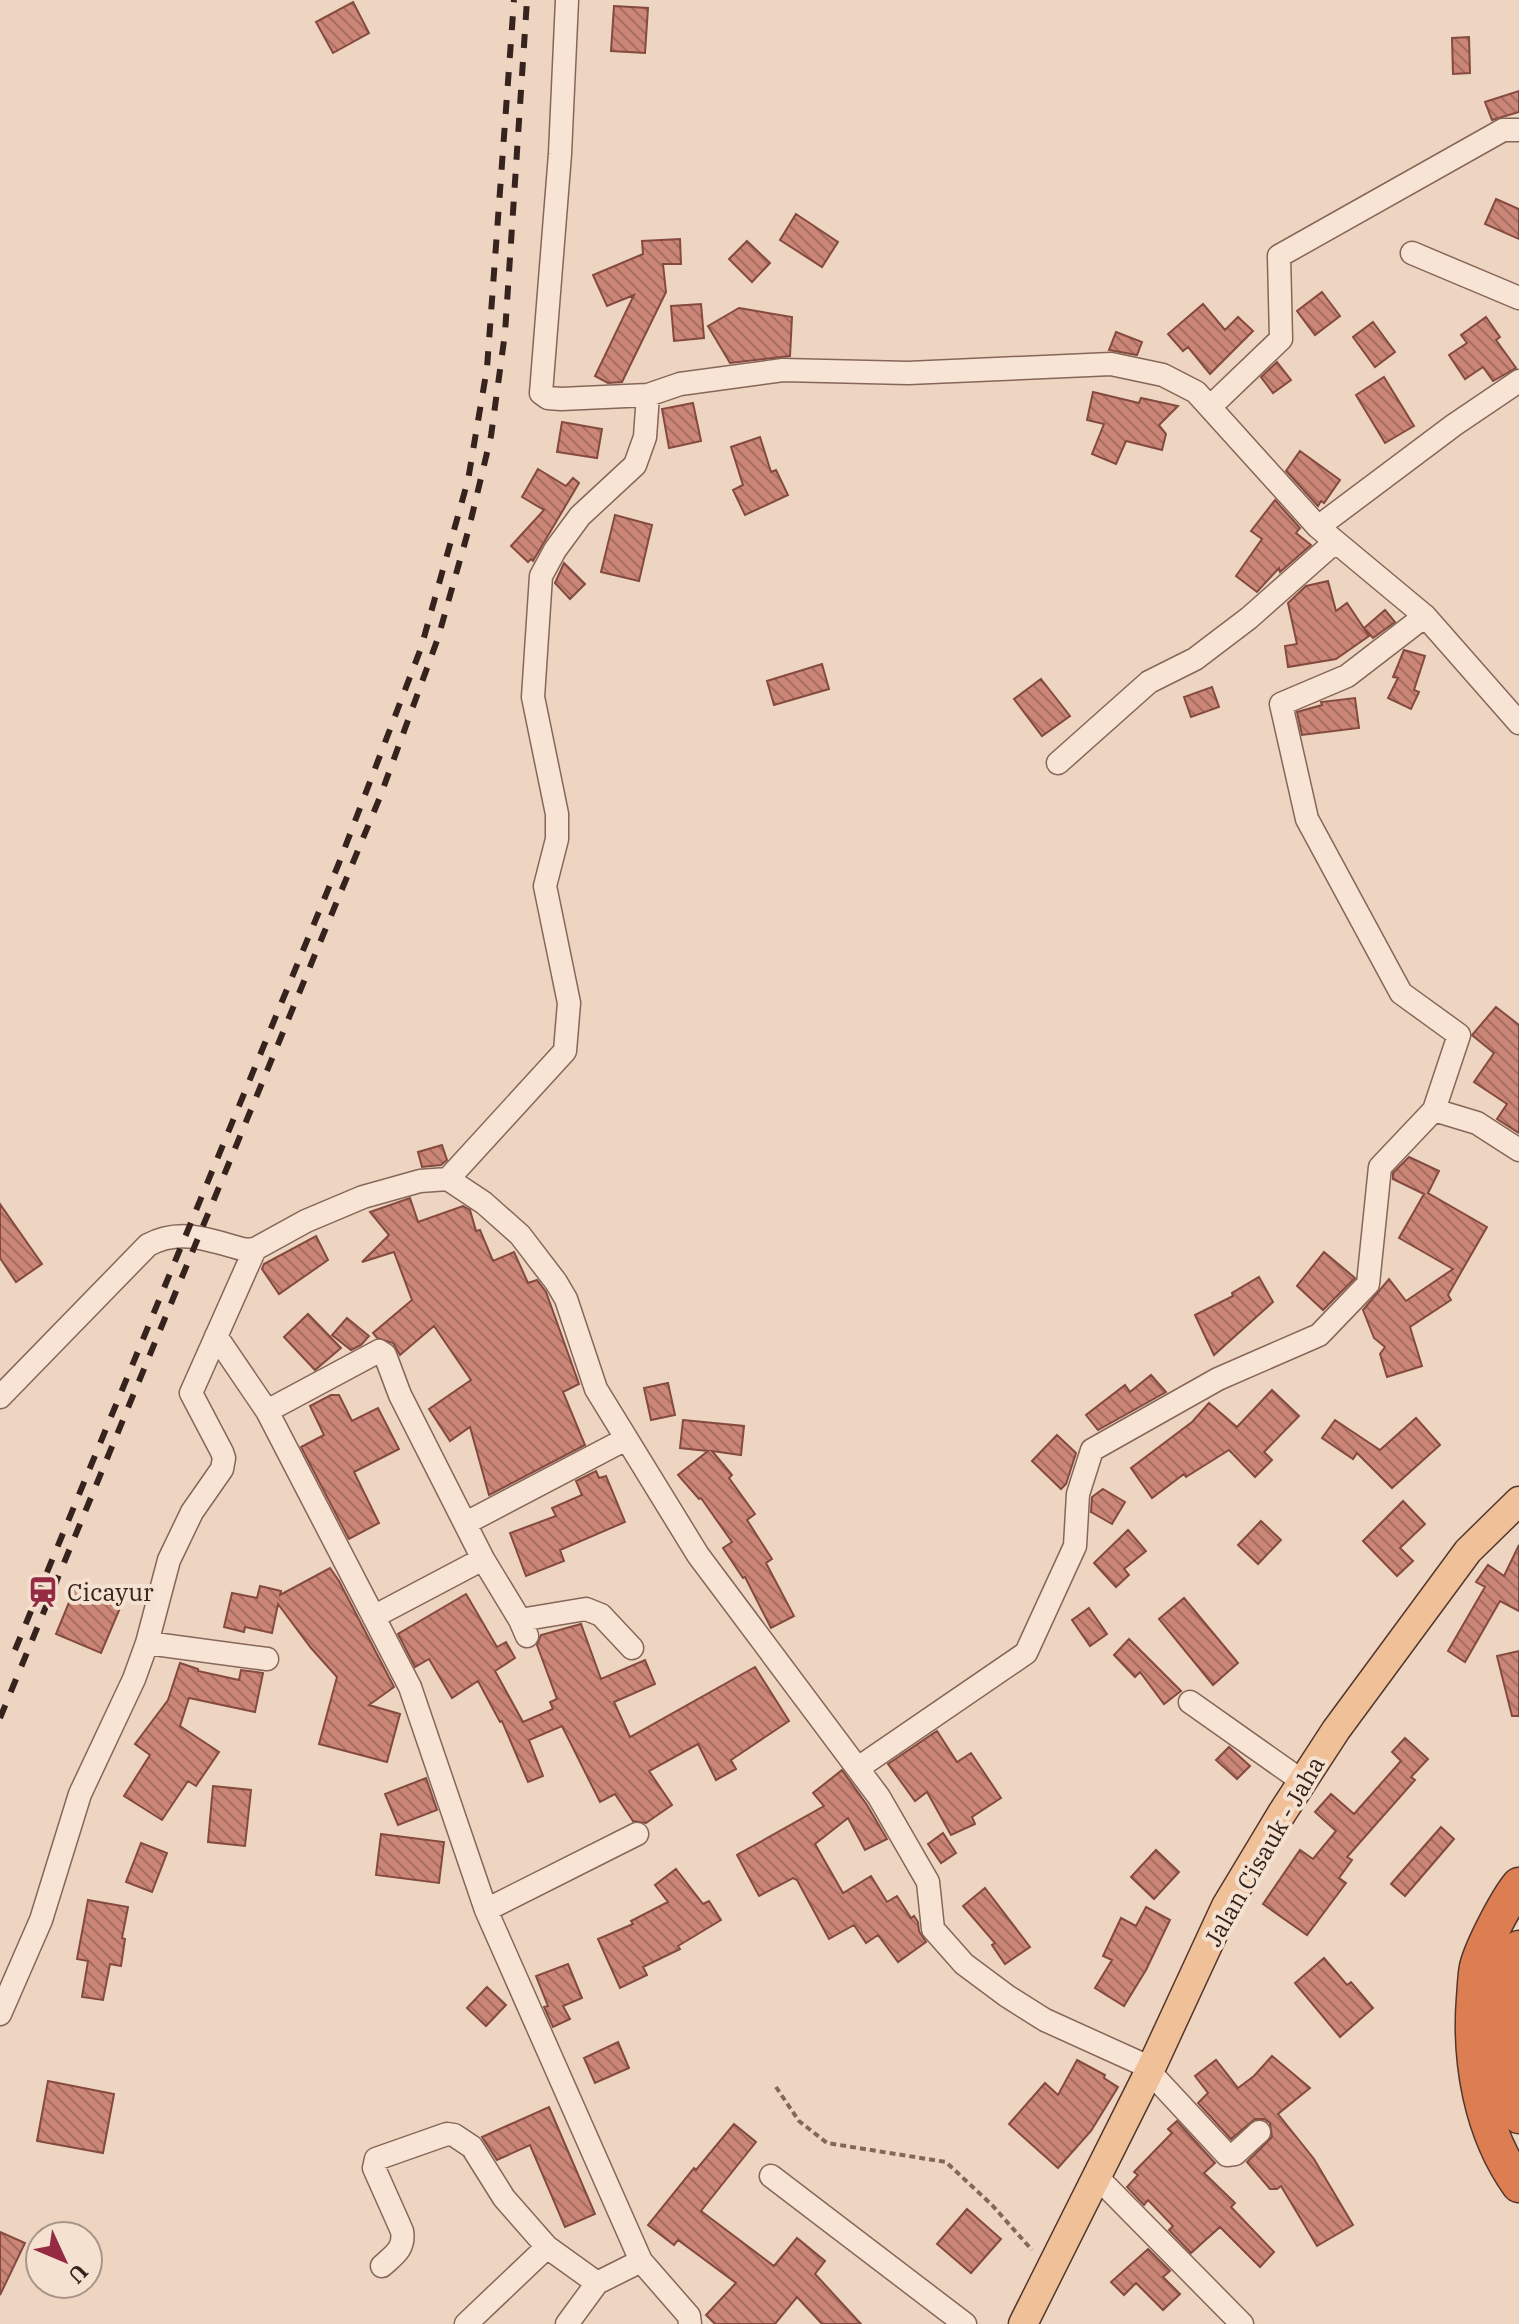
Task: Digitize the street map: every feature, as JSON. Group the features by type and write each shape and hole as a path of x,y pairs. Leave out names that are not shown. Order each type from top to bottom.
{"highway":[{"path":"1519,1885 1509,1897 1477,1966 1471,2034 1481,2104 1507,2169 1519,2185"},
{"path":"1519,1948 1507,1974 1502,2033 1511,2096 1519,2116"}],"main road":[{"name":"Jalan Cisauk - Jaha","path":"1023,2324 1150,2070 1226,1906 1336,1730 1468,1551 1519,1501"}],"street":[{"path":"567,0 560,154 541,393 548,398 561,399 648,395 680,384 783,370 908,373 1111,364 1163,375 1196,392 1327,535 1425,616 1519,723"},
{"path":"1210,407 1281,339 1279,256 1503,130 1519,130"},
{"path":"1412,253 1519,298"},
{"path":"1058,763 1149,682 1195,659 1249,618 1327,535 1454,425 1519,381"},
{"path":"448,1179 565,1051 569,1003 545,886 557,839 557,814 533,697 541,576 555,550 580,516 635,465 645,437 648,395"},
{"path":"858,1768 1026,1653 1075,1546 1078,1494 1092,1450 1218,1379 1319,1335 1368,1284 1380,1167 1434,1110 1459,1035 1401,993 1307,819 1281,704 1347,676 1425,616"},
{"path":"1434,1110 1477,1123 1519,1150"},
{"path":"0,1397 148,1245 161,1238 186,1234 246,1250 255,1249 306,1221 363,1197 420,1181 448,1179 484,1203 520,1235 556,1282 566,1299 596,1389 698,1555 879,1797 928,1882 933,1929 964,1964 1045,2020 1150,2070 1227,2155 1235,2154 1259,2132"},
{"path":"0,2014 41,1920 80,1794 134,1679 169,1560 192,1512 222,1469 222,1452 191,1393 255,1249"},
{"path":"216,1336 267,1411 410,1687 486,1910 641,2261 689,2316 690,2324"},
{"path":"267,1411 379,1351 385,1355 400,1395 483,1559 523,1628 586,1609 601,1615 632,1648"},
{"path":"466,1523 626,1439"},
{"path":"375,1616 483,1559"},
{"path":"147,1643 267,1659"},
{"path":"1190,1702 1302,1781"},
{"path":"486,1910 637,1834"},
{"path":"382,2266 399,2252 404,2241 374,2168 376,2159 447,2134 472,2147 504,2198 547,2247 597,2283"},
{"path":"771,2176 965,2324"},
{"path":"1097,2177 1242,2324"},
{"path":"466,2324 547,2247"},
{"path":"567,2324 597,2283 641,2261"}],"path":[{"path":"776,2087 799,2121 827,2143 946,2162 992,2205 1049,2269"}],"building":[{"path":"353,2 369,33 333,53 316,22"},
{"path":"614,6 648,8 645,53 611,51"},
{"path":"1469,37 1470,73 1453,74 1452,38"},
{"path":"1519,91 1519,112 1492,120 1485,102"},
{"path":"1496,199 1519,209 1519,239 1485,224"},
{"path":"796,214 838,242 822,267 780,240"},
{"path":"680,239 681,264 663,264 666,292 622,382 608,383 595,376 634,295 607,306 593,275 643,254 642,241"},
{"path":"747,241 770,263 752,282 729,259"},
{"path":"1322,292 1340,316 1315,335 1297,311"},
{"path":"701,304 704,338 674,341 671,306"},
{"path":"1203,304 1225,330 1238,317 1253,331 1210,374 1188,347 1183,351 1168,334"},
{"path":"739,308 792,317 790,356 730,363 708,326"},
{"path":"1486,317 1500,337 1496,340 1516,368 1493,381 1483,367 1465,379 1449,355 1467,343 1461,335"},
{"path":"1373,322 1395,352 1375,367 1353,337"},
{"path":"1116,332 1142,342 1137,355 1109,350"},
{"path":"1277,362 1291,380 1273,393 1261,377"},
{"path":"1384,377 1414,426 1385,443 1356,395"},
{"path":"1093,392 1139,403 1141,398 1178,406 1159,425 1166,434 1162,450 1126,441 1116,464 1092,454 1104,424 1087,420"},
{"path":"693,403 701,441 669,448 662,409"},
{"path":"562,422 602,429 597,458 557,452"},
{"path":"760,437 771,472 776,470 788,495 745,515 733,490 743,485 731,447"},
{"path":"1300,451 1340,480 1324,503 1321,501 1318,506 1286,471"},
{"path":"538,469 566,486 573,478 579,483 533,561 528,562 511,546 544,510 522,497"},
{"path":"1275,500 1300,528 1296,533 1311,545 1280,572 1279,568 1257,592 1236,576 1262,539 1251,531"},
{"path":"615,515 652,525 639,581 601,572"},
{"path":"564,563 585,584 570,599 555,583"},
{"path":"1328,581 1336,611 1347,603 1369,636 1336,659 1288,667 1285,646 1297,644 1288,603 1306,586"},
{"path":"1385,610 1395,622 1373,638 1364,628"},
{"path":"1404,650 1425,656 1414,690 1419,692 1411,709 1388,698 1398,678 1393,677"},
{"path":"822,664 829,689 774,705 767,681"},
{"path":"1041,679 1070,716 1042,736 1014,699"},
{"path":"1212,687 1219,707 1191,717 1184,697"},
{"path":"1355,698 1359,728 1302,735 1297,712 1322,705 1321,702"},
{"path":"1496,1007 1519,1025 1519,1133 1497,1119 1507,1104 1474,1082 1494,1053 1472,1035"},
{"path":"442,1145 447,1160 441,1165 422,1167 418,1152"},
{"path":"1409,1157 1439,1171 1428,1193 1487,1227 1448,1295 1451,1300 1410,1327 1422,1366 1387,1377 1380,1354 1385,1347 1374,1338 1363,1310 1389,1279 1406,1301 1453,1269 1399,1238 1424,1194 1393,1179 1393,1173"},
{"path":"410,1198 418,1222 463,1206 470,1210 476,1231 480,1230 493,1261 514,1252 528,1283 537,1280 546,1292 579,1384 563,1392 585,1445 489,1495 470,1427 450,1441 429,1409 471,1380 434,1326 400,1355 393,1343 377,1338 373,1333 412,1300 394,1252 362,1262 389,1235 370,1212"},
{"path":"0,1204 42,1264 16,1282 0,1258"},
{"path":"316,1236 328,1260 279,1294 262,1269 264,1264"},
{"path":"1324,1252 1355,1278 1323,1310 1297,1286"},
{"path":"1259,1277 1273,1302 1214,1355 1195,1315 1233,1296 1232,1293"},
{"path":"308,1314 341,1348 315,1370 284,1337"},
{"path":"347,1318 369,1336 351,1350 332,1335"},
{"path":"1151,1375 1166,1392 1098,1430 1086,1415 1125,1385 1130,1392"},
{"path":"668,1383 675,1415 651,1420 644,1388"},
{"path":"1272,1390 1299,1416 1264,1452 1272,1460 1255,1477 1229,1450 1186,1477 1184,1474 1152,1498 1131,1468 1192,1422 1209,1403 1237,1427"},
{"path":"331,1395 339,1395 352,1421 378,1408 399,1449 354,1472 379,1523 349,1539 301,1447 324,1435 310,1406"},
{"path":"1416,1418 1440,1445 1392,1488 1357,1453 1353,1459 1322,1438 1335,1420 1380,1450"},
{"path":"683,1420 744,1426 741,1455 712,1451 732,1475 729,1478 755,1514 747,1520 772,1559 766,1563 794,1616 771,1628 745,1577 723,1548 732,1542 701,1498 678,1475 708,1451 680,1448"},
{"path":"1057,1435 1076,1453 1066,1484 1061,1489 1032,1461"},
{"path":"596,1471 599,1478 606,1476 625,1522 560,1550 564,1561 526,1576 510,1533 556,1516 552,1508 582,1495 576,1481"},
{"path":"1103,1489 1125,1502 1112,1524 1091,1512 1092,1497"},
{"path":"1403,1501 1425,1524 1400,1548 1413,1561 1397,1576 1363,1541"},
{"path":"1261,1521 1281,1540 1258,1564 1238,1545"},
{"path":"1128,1530 1146,1551 1124,1569 1129,1575 1116,1587 1094,1563"},
{"path":"1519,1545 1519,1611 1500,1601 1465,1662 1448,1651 1485,1587 1476,1582 1488,1565 1504,1576"},
{"path":"330,1568 394,1687 369,1705 400,1714 387,1762 319,1744 337,1677 278,1604 272,1633 245,1627 244,1632 224,1627 232,1593 257,1598 260,1586 281,1591 280,1595"},
{"path":"77,1583 123,1601 101,1653 56,1634"},
{"path":"466,1594 497,1647 506,1642 515,1658 495,1671 523,1722 553,1709 550,1702 557,1699 537,1645 541,1635 581,1624 601,1679 645,1660 655,1684 614,1702 630,1737 755,1667 789,1721 731,1760 736,1769 716,1780 698,1744 649,1771 672,1805 646,1823 633,1821 615,1794 600,1802 562,1726 529,1740 543,1776 528,1782 502,1721 478,1681 452,1698 429,1659 415,1667 398,1634"},
{"path":"1184,1598 1238,1663 1213,1685 1159,1619"},
{"path":"1089,1608 1107,1634 1090,1646 1072,1620"},
{"path":"1129,1639 1181,1691 1164,1704 1140,1672 1135,1677 1114,1655"},
{"path":"1519,1651 1519,1716 1512,1716 1497,1656"},
{"path":"180,1663 198,1671 239,1680 241,1670 263,1673 255,1712 189,1698 180,1726 219,1752 196,1786 188,1781 162,1820 124,1796 150,1755 135,1744 168,1700"},
{"path":"937,1731 957,1762 971,1753 1001,1798 972,1817 975,1824 951,1835 927,1792 915,1801 888,1764"},
{"path":"1405,1738 1428,1759 1411,1777 1415,1780 1347,1857 1352,1860 1339,1878 1346,1883 1307,1935 1263,1904 1300,1850 1313,1859 1336,1831 1315,1812 1331,1794 1354,1814 1401,1761 1392,1752"},
{"path":"1229,1747 1250,1766 1237,1779 1216,1760"},
{"path":"842,1770 887,1839 865,1850 848,1818 815,1844 843,1893 871,1876 887,1902 897,1896 911,1918 914,1916 926,1942 898,1962 878,1935 866,1943 854,1925 829,1939 797,1880 793,1878 759,1896 737,1855 824,1806 813,1793"},
{"path":"426,1778 437,1810 398,1825 385,1794"},
{"path":"213,1786 251,1790 245,1846 208,1842"},
{"path":"1441,1827 1454,1839 1405,1896 1391,1884"},
{"path":"943,1833 956,1853 941,1863 928,1844"},
{"path":"381,1834 444,1842 439,1883 376,1875"},
{"path":"141,1843 167,1853 152,1892 126,1882"},
{"path":"1156,1850 1179,1872 1154,1899 1131,1877"},
{"path":"676,1869 703,1904 709,1901 721,1920 678,1946 680,1949 643,1967 647,1975 620,1988 598,1939 633,1924 631,1921 668,1902 655,1885"},
{"path":"985,1888 1030,1947 1005,1964 992,1945 995,1943 963,1906"},
{"path":"88,1900 128,1907 121,1966 110,1964 103,2000 82,1997 88,1961 77,1959"},
{"path":"1146,1907 1170,1920 1146,1970 1124,2006 1095,1988 1112,1960 1103,1956 1121,1918 1136,1926"},
{"path":"1324,1958 1347,1985 1351,1982 1373,2008 1340,2037 1295,1983"},
{"path":"568,1964 582,1998 563,2006 570,2019 553,2027 536,1976"},
{"path":"487,1987 506,2005 486,2026 467,2008"},
{"path":"618,2042 629,2068 595,2083 584,2058"},
{"path":"1272,2056 1310,2088 1278,2114 1314,2159 1353,2225 1317,2246 1281,2186 1270,2189 1247,2162 1272,2137 1270,2123 1255,2119 1231,2139 1198,2103 1208,2093 1195,2076 1216,2060 1238,2088"},
{"path":"1077,2060 1105,2075 1104,2078 1118,2087 1091,2131 1058,2168 1009,2124 1045,2083 1058,2095"},
{"path":"48,2081 114,2094 103,2153 37,2141"},
{"path":"549,2107 595,2214 565,2227 530,2145 497,2160 482,2137"},
{"path":"1177,2121 1215,2163 1204,2173 1235,2203 1231,2207 1274,2252 1260,2267 1220,2227 1191,2253 1169,2230 1173,2226 1148,2200 1144,2205 1127,2187 1138,2175 1134,2172 1172,2133 1168,2129"},
{"path":"734,2124 756,2142 701,2211 774,2266 797,2238 825,2261 815,2274 861,2324 822,2324 797,2297 775,2324 715,2324 706,2315 736,2283 678,2240 674,2245 648,2225"},
{"path":"967,2209 1001,2239 971,2273 937,2244"},
{"path":"0,2232 24,2245 0,2295"},
{"path":"1148,2249 1170,2271 1163,2277 1180,2294 1163,2310 1136,2283 1124,2295 1111,2282"}],"railway":[{"path":"15,1650 339,863 421,648 468,480 487,368 514,0"},
{"path":"0,1718 380,797 438,638 491,436 505,333 527,0"}],"place":[{"name":"Cicayur","path":"43,1592"}]}
